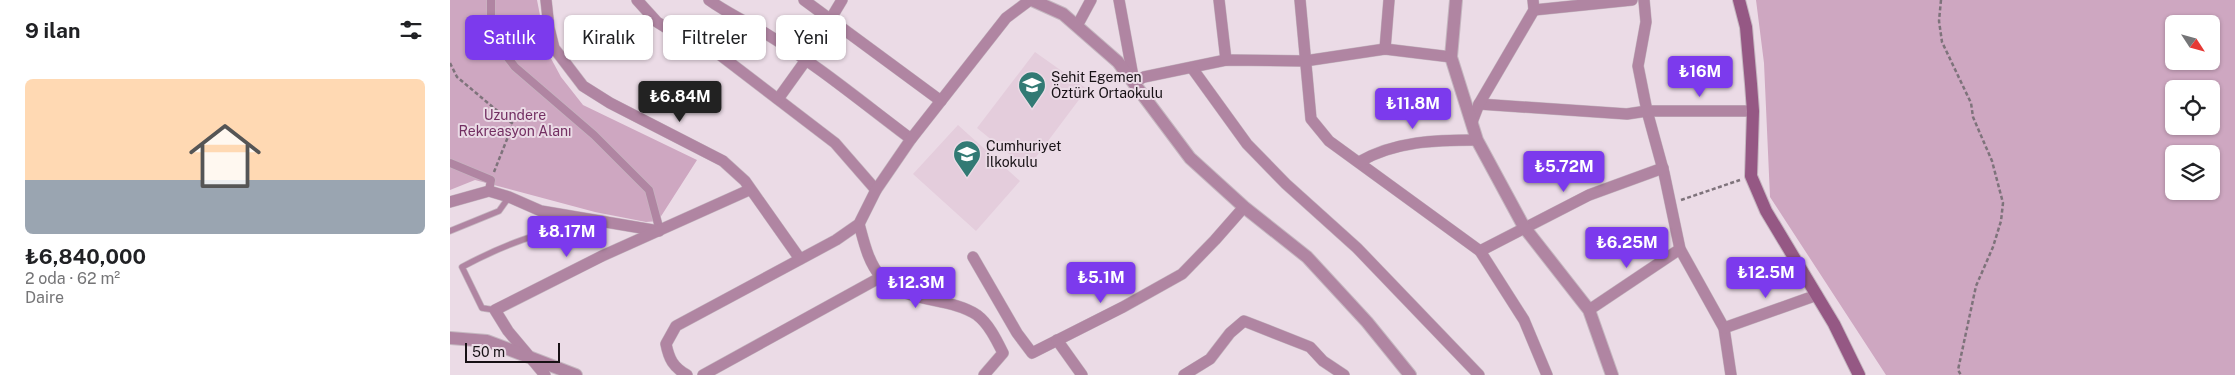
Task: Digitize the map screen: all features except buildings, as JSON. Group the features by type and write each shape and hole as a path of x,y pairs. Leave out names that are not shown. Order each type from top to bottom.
{"main road":[{"path":"1739,0 1746,27 1753,111 1751,176 1766,211 1817,295 1859,375"}],"street":[{"path":"491,0 491,15 497,44 515,67 594,135 649,190 660,231"},
{"path":"546,0 549,28 554,48 583,86 610,103 723,161 745,182 800,259"},
{"path":"637,0 657,22 678,36 707,45 835,143 876,190"},
{"path":"709,0 729,14 776,40"},
{"path":"804,0 825,15"},
{"path":"834,15 842,0"},
{"path":"687,375 678,370 668,359 666,344 676,326 836,240 858,224 876,190 941,100 1006,18 1031,0 1063,14 1118,62 1190,158 1244,207 1307,257 1367,322 1410,375"},
{"path":"1077,26 1091,0"},
{"path":"1119,0 1134,82"},
{"path":"1219,0 1226,60"},
{"path":"1300,0 1311,119 1328,141 1480,252 1524,320 1547,375"},
{"path":"1384,49 1389,0"},
{"path":"1456,0 1451,57 1477,140 1524,227 1588,310 1612,375"},
{"path":"1472,122 1479,104 1534,5 1632,0"},
{"path":"1644,0 1646,22 1638,66 1647,111 1663,168 1680,249 1724,328 1731,375"},
{"path":"846,30 941,100"},
{"path":"1134,82 1144,77 1226,60 1305,61 1384,49 1451,57"},
{"path":"778,99 806,60 911,139"},
{"path":"1192,68 1247,144 1286,184 1357,248 1479,375"},
{"path":"1479,104 1627,114 1647,111 1753,111"},
{"path":"1359,162 1376,152 1416,143 1441,139 1477,140"},
{"path":"450,163 510,197 541,211 660,231"},
{"path":"1480,252 1524,227 1588,195 1663,168"},
{"path":"450,202 490,185"},
{"path":"545,375 508,331 495,310 551,280 749,190"},
{"path":"973,257 1017,333 1032,353 1123,308 1182,274 1216,240 1244,207"},
{"path":"858,224 870,260 881,277 894,288 910,294 958,305 978,316 995,337 1003,353 984,375"},
{"path":"1588,310 1680,249"},
{"path":"703,375 881,277"},
{"path":"1724,328 1817,295"},
{"path":"1184,375 1210,359 1230,332 1244,321 1310,347 1323,361 1344,375"},
{"path":"452,338 487,341 576,375"},
{"path":"1057,340 1082,375"}],"lane":[{"path":"450,231 499,211 510,197"},
{"path":"495,310 482,308 462,266 499,247 540,233 595,221"}],"path":[{"path":"1941,0 1939,21 1942,42 1970,103 1973,117 1992,161 2003,202 1996,238 1976,286 1965,330 1958,370 1961,375"},
{"path":"450,63 457,77 513,124 490,185"},
{"path":"1671,204 1751,176"}],"shaded area":[{"name":"Şehit Egemen Öztürk Ortaokulu","path":"1035,52 1087,89 1027,169 977,128"},
{"name":"Cumhuriyet İlkokulu","path":"958,125 1020,181 976,231 913,174"}],"green space":[{"name":"Uzundere Rekreasyon Alanı","path":"450,0 537,0 540,15 465,15 465,60 552,60 561,77 583,105 697,160 658,221 646,222 595,212 475,180 450,190"},
{"path":"1756,0 2235,0 2235,375 1886,375 1770,197 1764,63"}],"place":[{"name":"Şehit Egemen Öztürk Ortaokulu","path":"1032,109"},
{"name":"Cumhuriyet İlkokulu","path":"967,178"}]}
